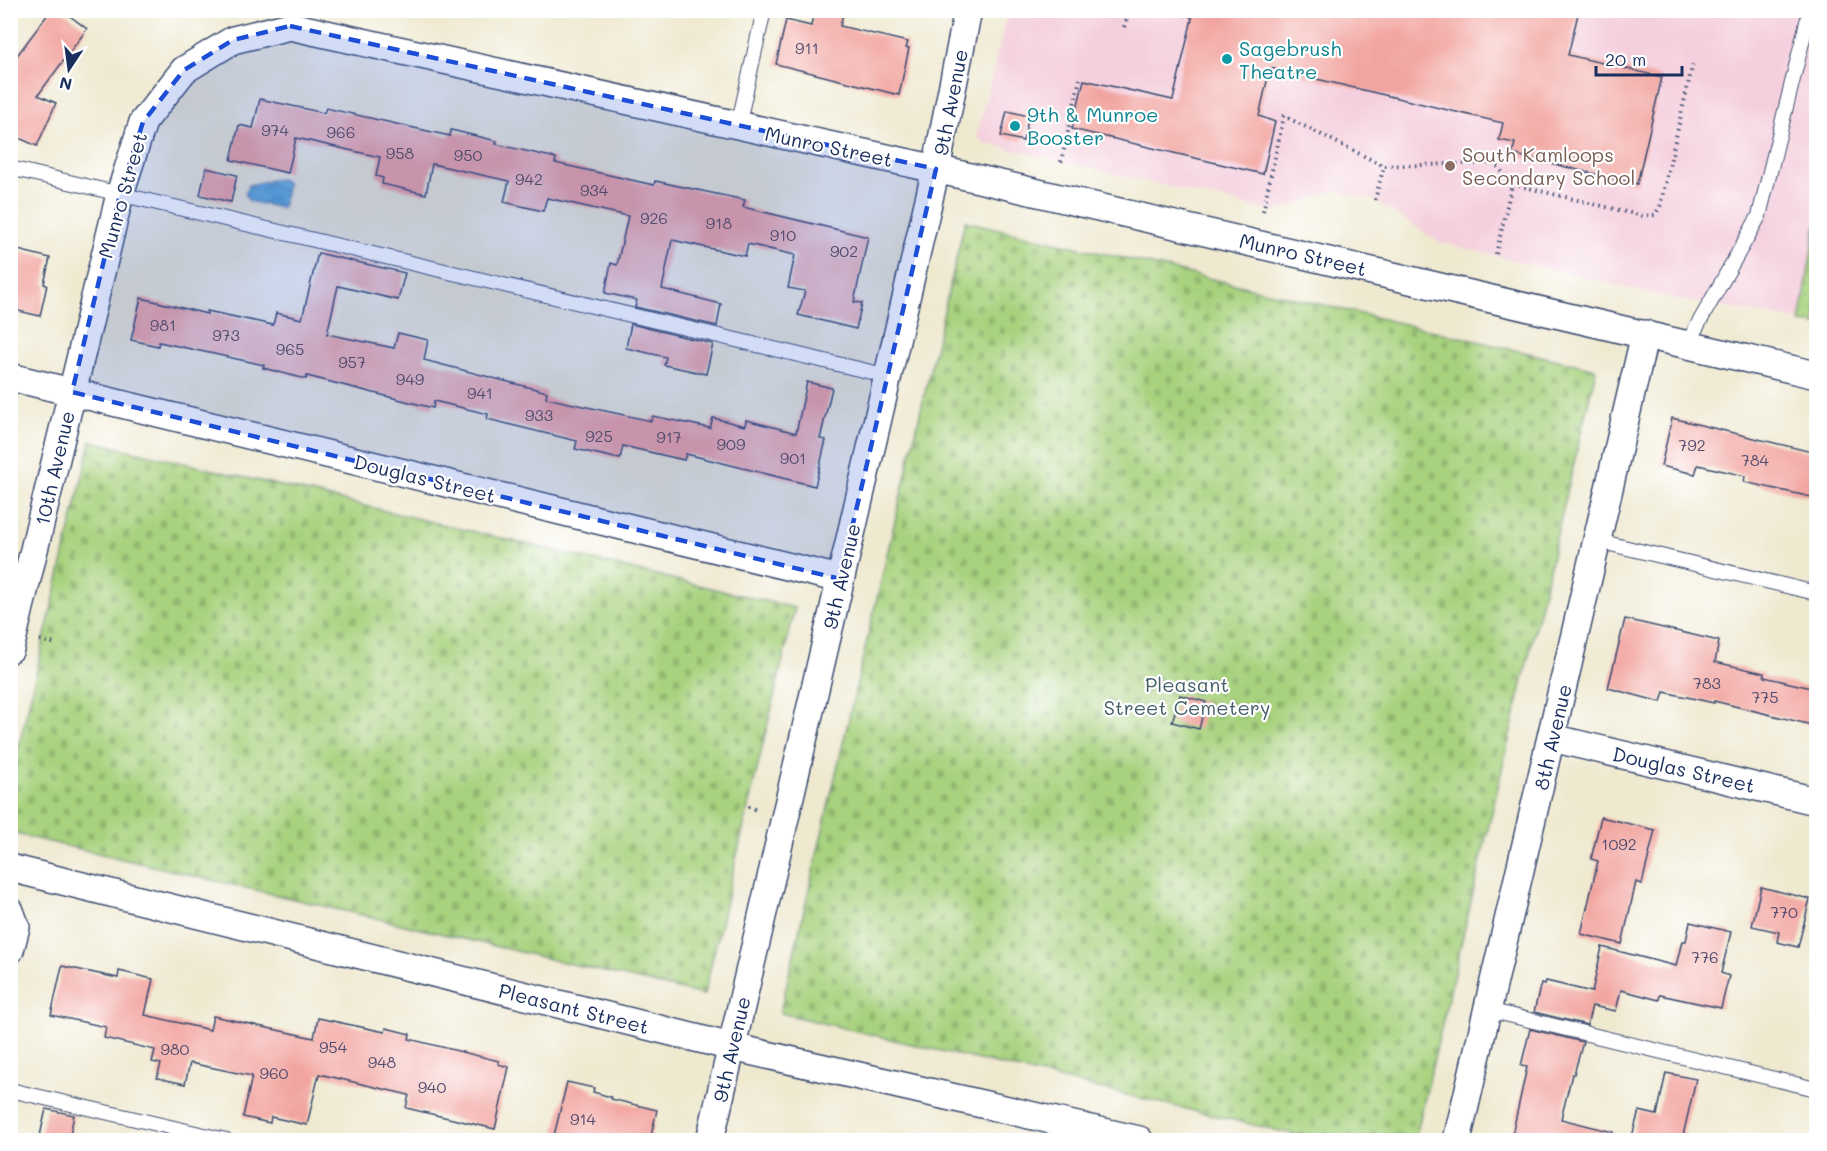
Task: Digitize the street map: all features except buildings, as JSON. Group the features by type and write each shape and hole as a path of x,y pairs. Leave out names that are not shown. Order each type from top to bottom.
{"street":[{"name":"9th Avenue","path":"710,1140 936,169 968,10"},
{"name":"Munro Street","path":"72,392 120,194 143,122 184,70 233,40 290,26 936,169 1816,375"},
{"name":"8th Avenue","path":"1457,1140 1645,334"},
{"name":"Douglas Street","path":"10,377 840,579"},
{"name":"10th Avenue","path":"12,635 72,392"},
{"name":"Douglas Street","path":"1552,738 1816,801"},
{"name":"Pleasant Street","path":"10,868 732,1047 1138,1140"},
{"path":"10,911 16,927 10,950"}],"lane":[{"path":"738,126 764,10"},
{"path":"1687,344 1759,216 1810,10"},
{"path":"10,168 888,376"},
{"path":"1598,541 1816,593"},
{"path":"1488,1010 1816,1089"},
{"path":"10,1090 226,1140"}],"path":[{"path":"1124,27 1131,10"},
{"path":"1167,10 1193,17"},
{"path":"1263,211 1284,116 1384,166 1495,163 1512,184 1643,216 1655,215 1660,206 1693,63"},
{"path":"1061,162 1080,79"},
{"path":"1375,200 1384,166"},
{"path":"1496,254 1512,184"},
{"path":"748,807 761,811"}],"highlighted area":[{"path":"290,26 936,169 840,579 72,392 120,194 143,122 184,70 233,40"}],"shaded area":[{"name":"South Kamloops Secondary School","path":"1008,11 1816,11 1816,323 1674,299 1439,242 1374,200 1335,190 1275,212 985,143 977,136"}],"green space":[{"name":"Pleasant Street Cemetery","path":"965,221 1596,369 1415,1140 1318,1140 780,1013"},
{"path":"1816,224 1816,325 1800,323"},
{"path":"91,441 795,608 704,995 11,833 11,779"}],"water":[{"path":"282,179 287,183 282,208 249,201 245,193 249,185"}],"place":[{"name":"Sagebrush Theatre","path":"1227,59"},
{"name":"9th & Munroe Booster","path":"1015,126"},
{"name":"South Kamloops Secondary School","path":"1450,166"}]}
